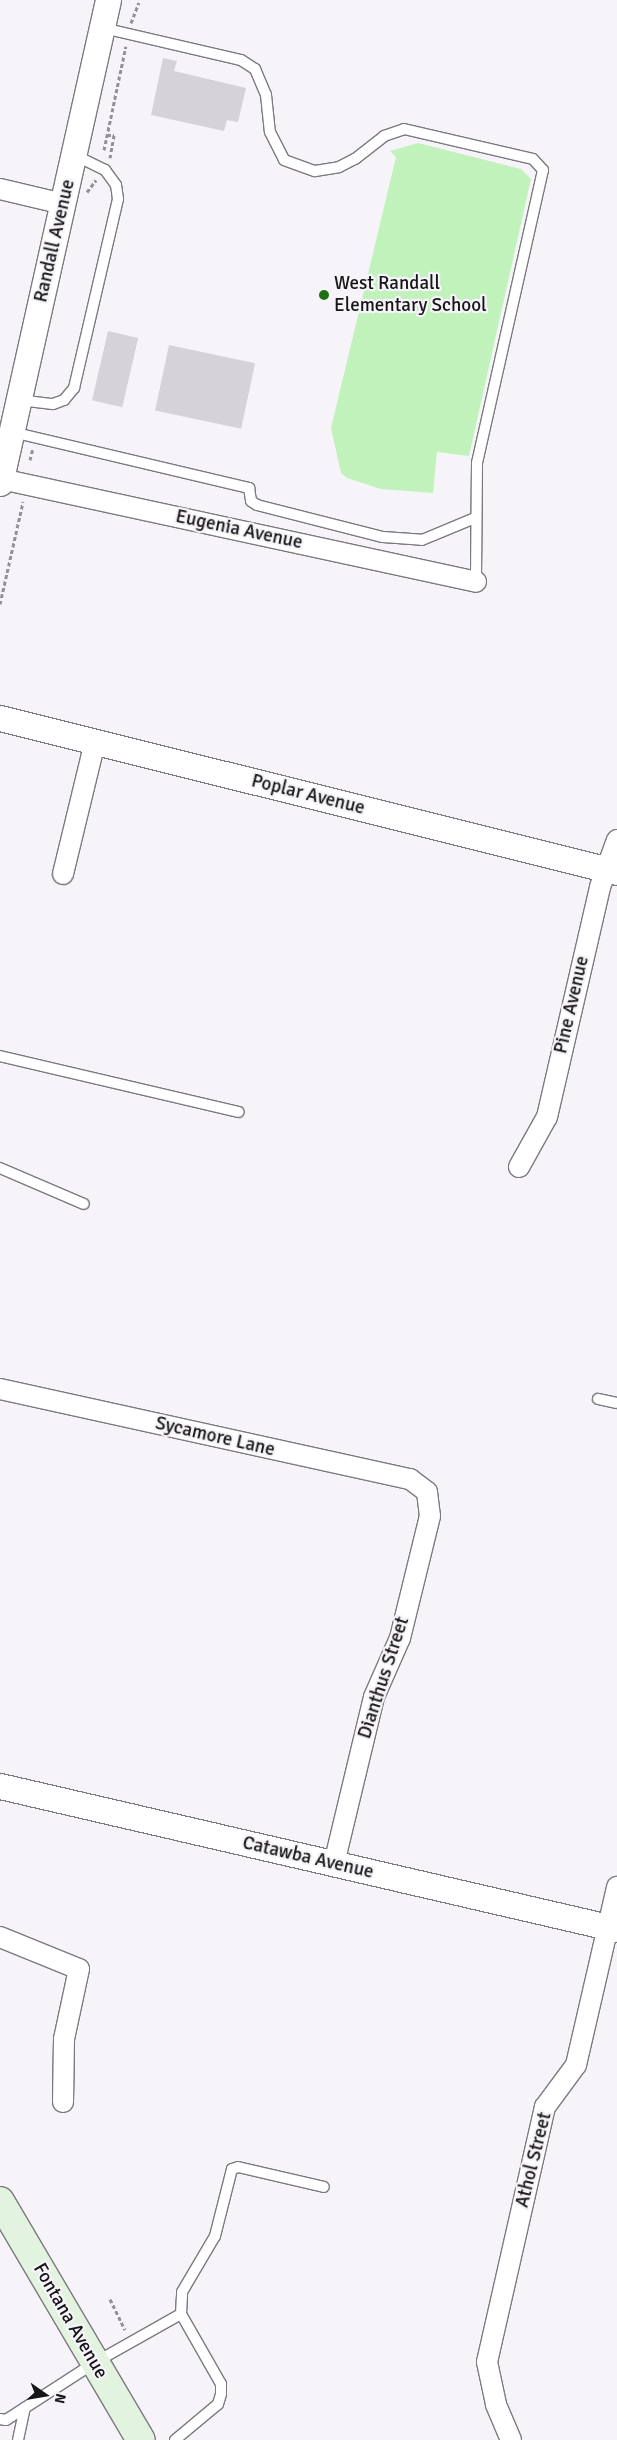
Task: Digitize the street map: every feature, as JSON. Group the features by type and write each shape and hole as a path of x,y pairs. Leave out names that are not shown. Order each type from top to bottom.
{"main road":[{"name":"Fontana Avenue","path":"0,2201 141,2440"}],"street":[{"name":"Randall Avenue","path":"0,481 108,0"},
{"path":"0,189 63,204"},
{"name":"Eugenia Avenue","path":"0,481 476,582"},
{"name":"Poplar Avenue","path":"0,718 612,871"},
{"path":"63,874 95,742"},
{"name":"Pine Avenue","path":"519,1167 547,1117 600,887 612,871 617,840"},
{"name":"Sycamore Lane","path":"0,1389 410,1478 427,1492"},
{"name":"Dianthus Street","path":"334,1864 374,1697 400,1638 430,1516 427,1492"},
{"name":"Catawba Avenue","path":"0,1786 613,1928"},
{"name":"Athol Street","path":"511,2440 496,2404 487,2362 545,2108 576,2065 613,1928 617,1887"},
{"path":"0,1937 79,1969 64,2039 63,2102"}],"lane":[{"path":"102,28 241,60 255,69 266,95 270,132 284,160 316,171 339,167 355,159 384,136 404,129 534,159 543,170 477,463 475,518 476,582"},
{"path":"19,400 53,404 64,400 74,388 118,199 116,185 105,170 74,155"},
{"path":"11,432 249,488 251,502 257,505 383,537 422,540 475,518"},
{"path":"0,1056 238,1112"},
{"path":"0,1168 84,1204"},
{"path":"598,1398 617,1403"},
{"path":"175,2440 218,2404 221,2394 221,2384 181,2314 182,2292 215,2236 232,2169 238,2167 324,2187"},
{"path":"0,2419 6,2420 94,2363 181,2314"},
{"path":"18,2440 25,2408"}],"path":[{"path":"104,150 129,34 138,2"},
{"path":"0,604 23,502"},
{"path":"110,2299 131,2342"}],"green space":[{"path":"418,143 521,169 531,179 469,456 437,452 433,493 381,489 347,478 341,473 331,428 396,157 390,151"}],"building":[{"path":"163,58 177,61 174,71 246,88 238,122 227,120 224,131 151,115"},
{"path":"108,331 138,338 122,407 92,400"},
{"path":"169,345 255,363 241,429 155,411"}],"place":[{"name":"West Randall Elementary School","path":"324,295"}]}
